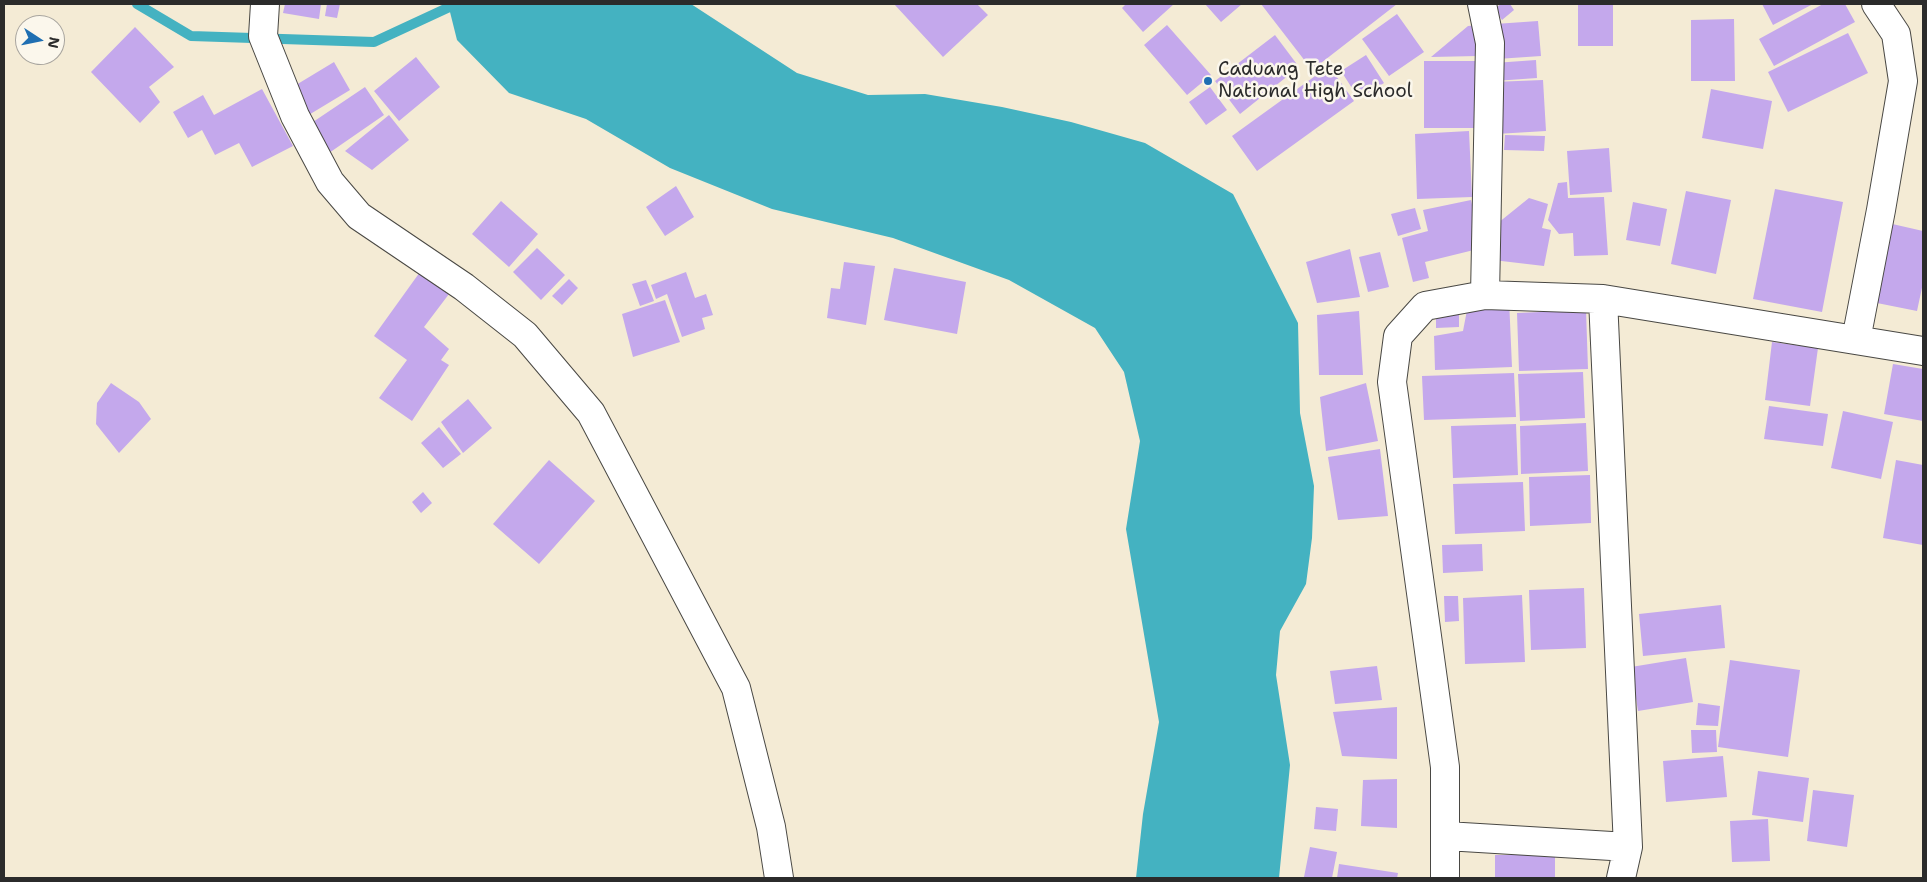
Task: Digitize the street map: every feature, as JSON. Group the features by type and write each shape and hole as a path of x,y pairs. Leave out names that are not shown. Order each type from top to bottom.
{"street":[{"path":"265,4 263,36 295,116 330,182 360,216 464,287 524,335 590,414 736,688 771,827 778,878"},
{"path":"1482,4 1490,43 1484,295"},
{"path":"1856,340 1903,81 1896,34 1876,4"},
{"path":"1445,878 1445,767 1392,382 1398,336 1425,306 1484,295 1603,300 1923,351"},
{"path":"1603,300 1628,846 1621,878"},
{"path":"1446,836 1628,846"}],"water":[{"path":"448,4 691,4 797,73 868,95 925,94 1002,107 1071,122 1145,143 1233,194 1298,323 1300,413 1314,486 1312,538 1306,584 1280,631 1276,675 1290,765 1279,878 1136,878 1143,814 1159,722 1126,529 1140,441 1124,372 1095,328 1009,280 893,238 772,209 670,168 586,119 509,93 457,40"}],"building":[{"path":"285,4 321,4 319,19 283,13"},
{"path":"327,4 340,4 337,18 325,16"},
{"path":"894,4 977,4 988,15 943,57"},
{"path":"1126,4 1174,4 1143,32 1122,8"},
{"path":"1205,4 1242,4 1221,22"},
{"path":"1261,4 1397,4 1312,70"},
{"path":"1501,4 1510,4 1514,10 1502,20 1494,9"},
{"path":"1578,4 1613,4 1613,46 1578,46"},
{"path":"1762,4 1813,4 1773,25"},
{"path":"1823,4 1845,4 1855,22 1774,66 1759,39"},
{"path":"1397,14 1424,52 1389,76 1362,39"},
{"path":"1734,19 1735,81 1691,81 1691,20"},
{"path":"1538,21 1541,56 1497,59 1495,24"},
{"path":"1167,25 1211,75 1187,95 1144,45"},
{"path":"1479,25 1477,56 1431,57 1468,26"},
{"path":"135,27 174,67 149,87 160,102 140,123 91,72"},
{"path":"1848,33 1868,73 1788,112 1768,72"},
{"path":"1275,35 1299,67 1240,114 1215,81"},
{"path":"1366,55 1384,83 1359,99 1341,71"},
{"path":"416,57 440,87 399,121 374,91"},
{"path":"1536,60 1537,78 1495,81 1494,63"},
{"path":"1424,61 1477,61 1477,128 1424,128"},
{"path":"334,62 350,90 307,116 291,88"},
{"path":"1329,66 1354,101 1257,171 1232,136"},
{"path":"1543,80 1546,131 1496,134 1493,82"},
{"path":"365,87 384,115 329,153 310,124"},
{"path":"1210,87 1227,110 1206,125 1189,102"},
{"path":"262,89 293,146 252,167 239,143 215,155 202,130 188,138 173,112 203,95 214,115"},
{"path":"1711,89 1772,101 1763,149 1702,138"},
{"path":"389,115 409,140 372,170 345,151"},
{"path":"1469,131 1472,197 1417,199 1415,134"},
{"path":"1505,135 1545,136 1544,151 1504,150"},
{"path":"1609,148 1612,192 1570,195 1567,151"},
{"path":"1567,182 1568,198 1604,197 1608,255 1574,256 1573,233 1559,234 1548,220 1558,183"},
{"path":"676,186 694,217 665,236 646,207"},
{"path":"1775,189 1843,202 1822,312 1753,299"},
{"path":"1686,191 1731,200 1716,274 1671,264"},
{"path":"1529,198 1548,204 1542,228 1551,230 1544,266 1493,260 1498,223"},
{"path":"1471,200 1482,248 1425,262 1429,278 1413,282 1402,238 1428,231 1423,210"},
{"path":"501,201 538,234 509,267 472,234"},
{"path":"1633,202 1667,209 1660,246 1626,240"},
{"path":"1415,208 1421,229 1398,236 1391,214"},
{"path":"1888,223 1923,231 1923,283 1917,311 1872,302"},
{"path":"537,248 565,275 541,300 513,272"},
{"path":"1350,249 1360,297 1317,303 1306,262"},
{"path":"1380,252 1389,287 1368,292 1359,257"},
{"path":"844,262 875,266 866,325 827,318 831,288 840,289"},
{"path":"894,268 966,282 957,334 884,320"},
{"path":"420,272 449,294 424,327 449,349 441,360 449,365 412,421 379,398 407,360 374,336"},
{"path":"686,272 695,298 706,294 713,315 702,318 705,329 682,337 667,294 656,299 651,285"},
{"path":"569,279 578,288 562,305 552,296"},
{"path":"646,280 654,301 640,306 632,284"},
{"path":"1509,299 1512,367 1435,370 1434,336 1463,331 1468,305"},
{"path":"665,300 680,342 633,357 622,314"},
{"path":"1586,310 1588,369 1519,371 1517,313"},
{"path":"1359,311 1363,375 1319,375 1317,315"},
{"path":"1436,315 1459,315 1459,327 1436,328"},
{"path":"1772,342 1818,348 1810,406 1765,400"},
{"path":"1893,364 1923,369 1923,421 1884,414"},
{"path":"1583,372 1585,418 1520,421 1518,374"},
{"path":"1514,373 1516,417 1424,420 1422,376"},
{"path":"111,383 139,402 151,419 119,453 96,424 97,403"},
{"path":"1366,383 1378,441 1326,451 1320,397"},
{"path":"468,399 492,428 463,453 441,422"},
{"path":"1769,406 1828,414 1823,446 1764,439"},
{"path":"1843,411 1893,422 1881,479 1831,468"},
{"path":"1586,423 1588,471 1521,474 1520,426"},
{"path":"1516,424 1518,475 1453,478 1451,426"},
{"path":"439,427 461,454 443,468 421,443"},
{"path":"1380,449 1388,516 1338,520 1328,457"},
{"path":"549,460 595,501 539,564 493,524"},
{"path":"1896,460 1923,465 1923,545 1883,538"},
{"path":"1590,475 1591,523 1530,526 1529,477"},
{"path":"1523,482 1525,531 1455,534 1453,484"},
{"path":"423,492 432,503 421,513 412,502"},
{"path":"1482,544 1483,571 1443,573 1442,545"},
{"path":"1584,588 1586,648 1531,650 1529,590"},
{"path":"1522,595 1525,662 1465,664 1463,598"},
{"path":"1444,596 1458,596 1459,621 1445,622"},
{"path":"1721,605 1725,648 1643,656 1639,614"},
{"path":"1686,658 1693,702 1638,711 1631,667"},
{"path":"1730,660 1800,670 1788,757 1718,747"},
{"path":"1377,666 1382,700 1335,704 1330,671"},
{"path":"1698,703 1720,706 1718,726 1696,725"},
{"path":"1397,707 1397,759 1342,756 1333,712"},
{"path":"1691,730 1716,730 1717,752 1692,753"},
{"path":"1723,756 1727,797 1666,802 1663,761"},
{"path":"1758,771 1809,778 1803,822 1752,815"},
{"path":"1397,779 1397,828 1361,826 1363,780"},
{"path":"1813,790 1854,795 1847,847 1807,841"},
{"path":"1316,807 1338,809 1336,831 1314,829"},
{"path":"1768,819 1770,861 1732,862 1730,821"},
{"path":"1310,847 1337,852 1332,878 1304,877"},
{"path":"1495,855 1555,855 1555,878 1495,878"},
{"path":"1339,864 1398,873 1397,878 1337,878"}],"waterway":[{"path":"137,4 191,36 374,42 456,4"}],"place":[{"name":"Caduang Tete National High School","path":"1208,81"}]}
